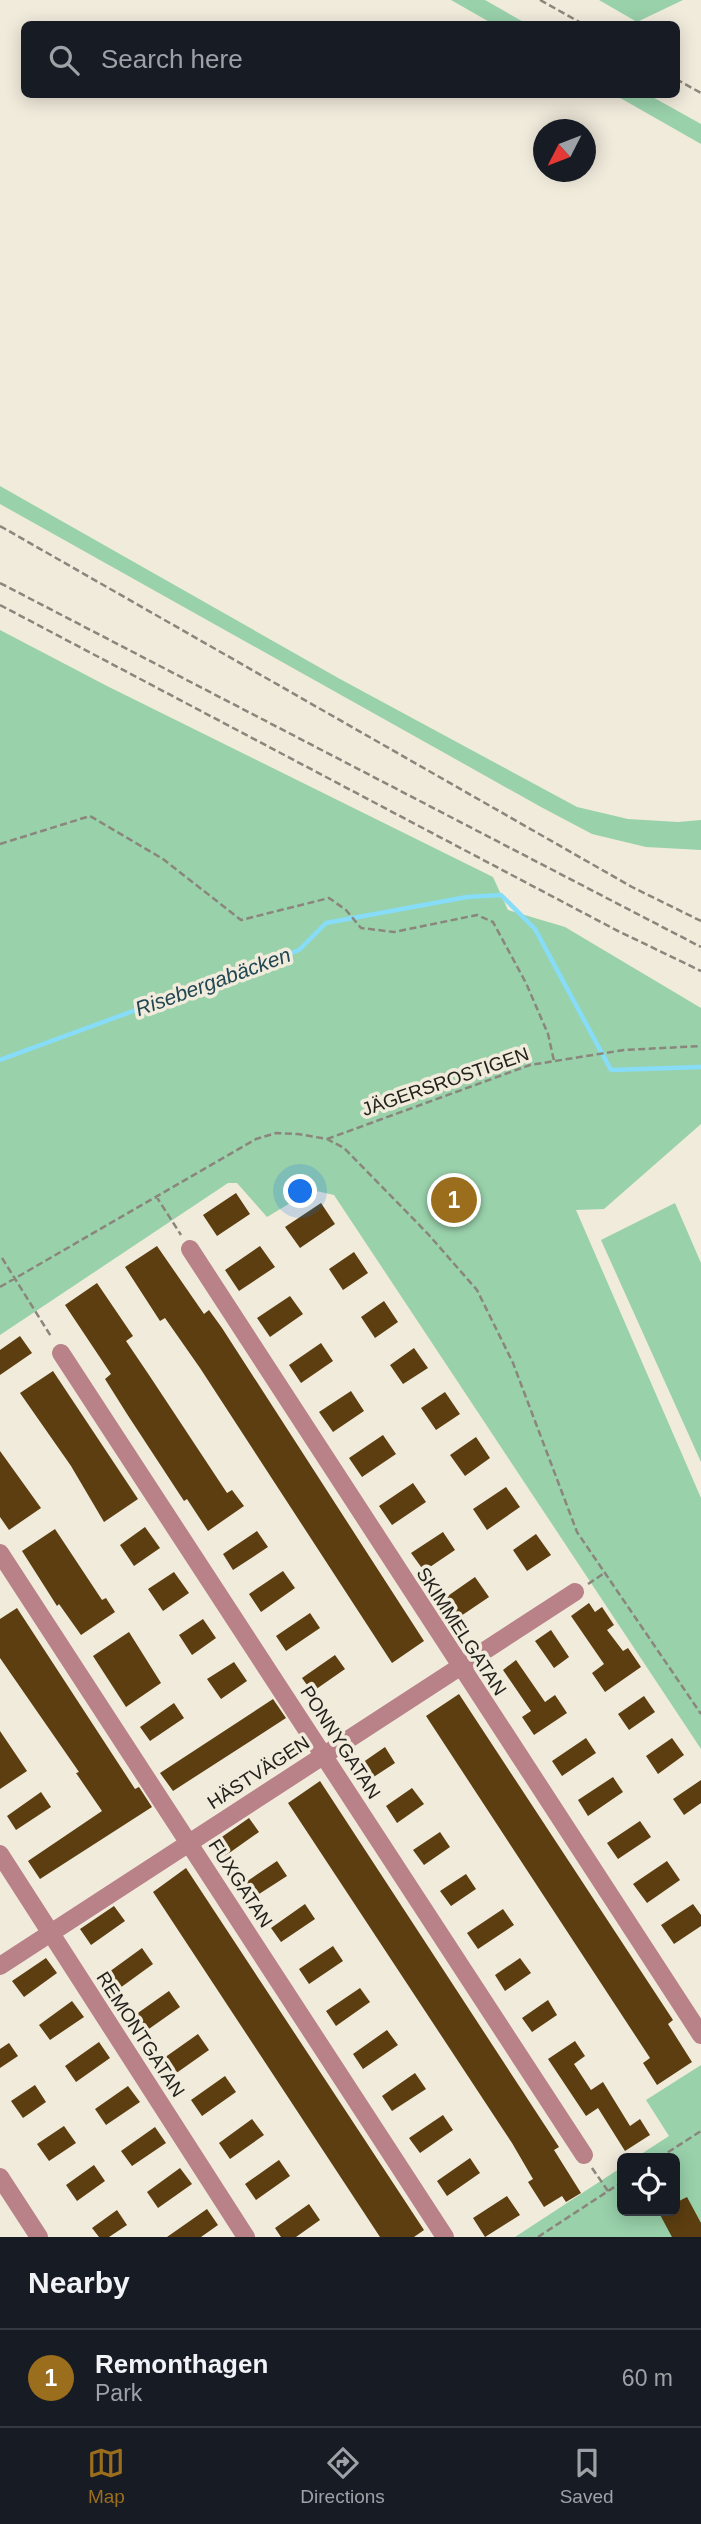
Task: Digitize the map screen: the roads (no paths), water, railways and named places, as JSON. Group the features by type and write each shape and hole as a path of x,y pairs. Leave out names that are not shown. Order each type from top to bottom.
{"street":[{"name":"SKIMMELGATAN","path":"190,1249 701,2035"},
{"name":"PONNYGATAN","path":"61,1353 584,2155"},
{"name":"FUXGATAN","path":"0,1553 445,2237"},
{"name":"HÄSTVÄGEN","path":"0,1966 575,1592"},
{"name":"REMONTGATAN","path":"0,1854 246,2237"},
{"path":"0,2177 39,2237"}],"waterway":[{"name":"Risebergabäcken","path":"0,1060 299,950 326,923 467,897 501,895 535,929 611,1070 701,1067"}],"place":[{"name":"Remonthagen","path":"454,1200"}]}
